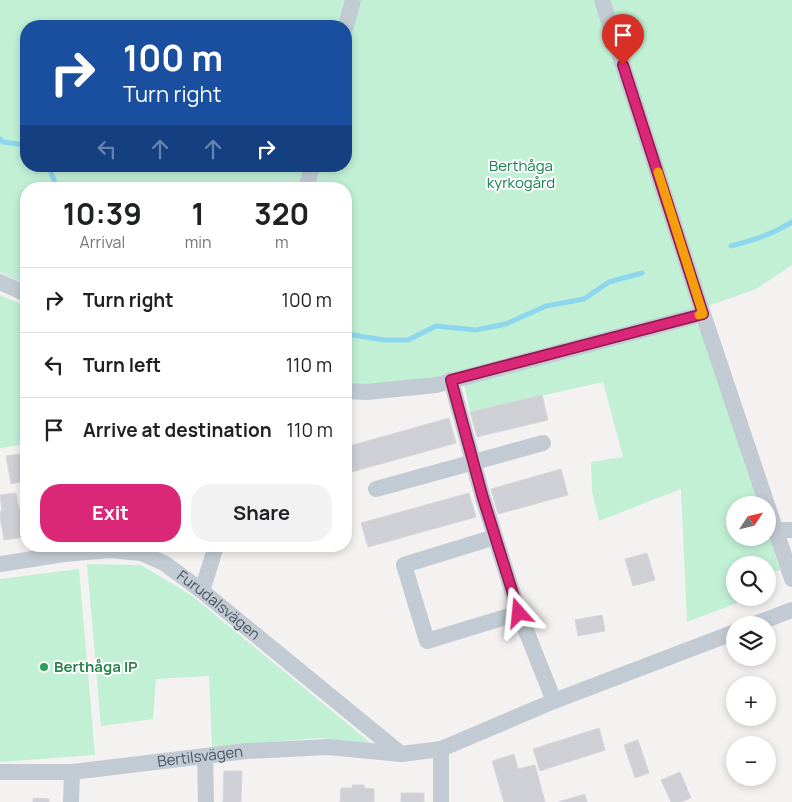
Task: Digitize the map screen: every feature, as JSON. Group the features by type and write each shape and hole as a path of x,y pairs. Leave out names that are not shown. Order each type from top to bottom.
{"street":[{"path":"348,20 353,0"},
{"path":"602,0 703,314 784,530 792,579"},
{"path":"0,282 20,291"},
{"path":"352,391 367,392 436,385 703,314"},
{"path":"451,380 495,537 519,613 554,701"},
{"path":"376,488 543,443"},
{"path":"495,537 404,566 427,641 519,613"},
{"name":"Furudalsvägen","path":"0,564 87,552"},
{"name":"Furudalsvägen","path":"131,552 141,553 164,564 202,590 401,754"},
{"path":"202,590 214,552"},
{"path":"776,616 792,610"},
{"name":"Bertilsvägen","path":"0,772 72,772 247,751 328,747 401,754 441,749 554,701 726,635"},
{"path":"441,749 441,802"},
{"path":"205,756 206,802"},
{"path":"71,802 72,772"}],"green space":[{"name":"Berthåga kyrkogård","path":"0,0 792,0 792,265 756,289 714,304 435,377 369,385 352,384 352,182 20,182 20,282 0,272"},
{"path":"0,295 20,303 20,445 0,448"},
{"path":"695,324 701,326 756,496 726,496 726,546 772,546 776,556 726,556 726,606 729,606 687,622 681,489 599,521 592,491 591,462 623,457 603,382 470,412 464,384"},
{"path":"776,557 780,570 776,571"},
{"path":"87,564 141,565 191,595 372,744 319,738 212,747 209,676 156,679 153,719 101,726"},
{"name":"Berthåga IP","path":"79,569 95,755 0,762 0,579"}],"building":[{"path":"542,395 548,420 477,437 470,412"},
{"path":"449,418 456,443 352,472 352,445"},
{"path":"20,454 20,482 11,484 6,456"},
{"path":"561,469 568,495 498,514 491,489"},
{"path":"16,493 20,508 20,538 4,540 0,517 0,511 2,511 0,495"},
{"path":"469,493 476,517 368,547 361,523"},
{"path":"647,553 655,580 633,586 625,559"},
{"path":"602,615 605,631 578,636 575,620"},
{"path":"599,728 605,750 540,771 533,749"},
{"path":"638,740 649,773 635,778 624,745"},
{"path":"514,754 518,769 535,765 545,802 504,802 492,761"},
{"path":"224,771 242,771 241,802 223,802"},
{"path":"680,772 691,798 681,802 671,802 661,780"},
{"path":"352,785 364,785 364,788 374,789 374,802 340,802 341,788 352,788"},
{"path":"401,793 424,793 424,802 401,802"},
{"path":"585,794 587,802 558,802"},
{"path":"33,798 49,799 49,802 33,802"}],"waterway":[{"path":"0,139 3,142 20,144"},
{"path":"51,172 55,182"},
{"path":"731,246 762,237 792,222"},
{"path":"352,335 384,340 408,340 436,326 476,330 506,324 546,306 584,299 609,282 642,273"}],"slow traffic":[{"path":"658,172 703,314 699,315"}],"place":[{"name":"Berthåga IP","path":"44,667"}],"route":[{"path":"519,613 483,498 451,380 703,314 623,65"}]}
